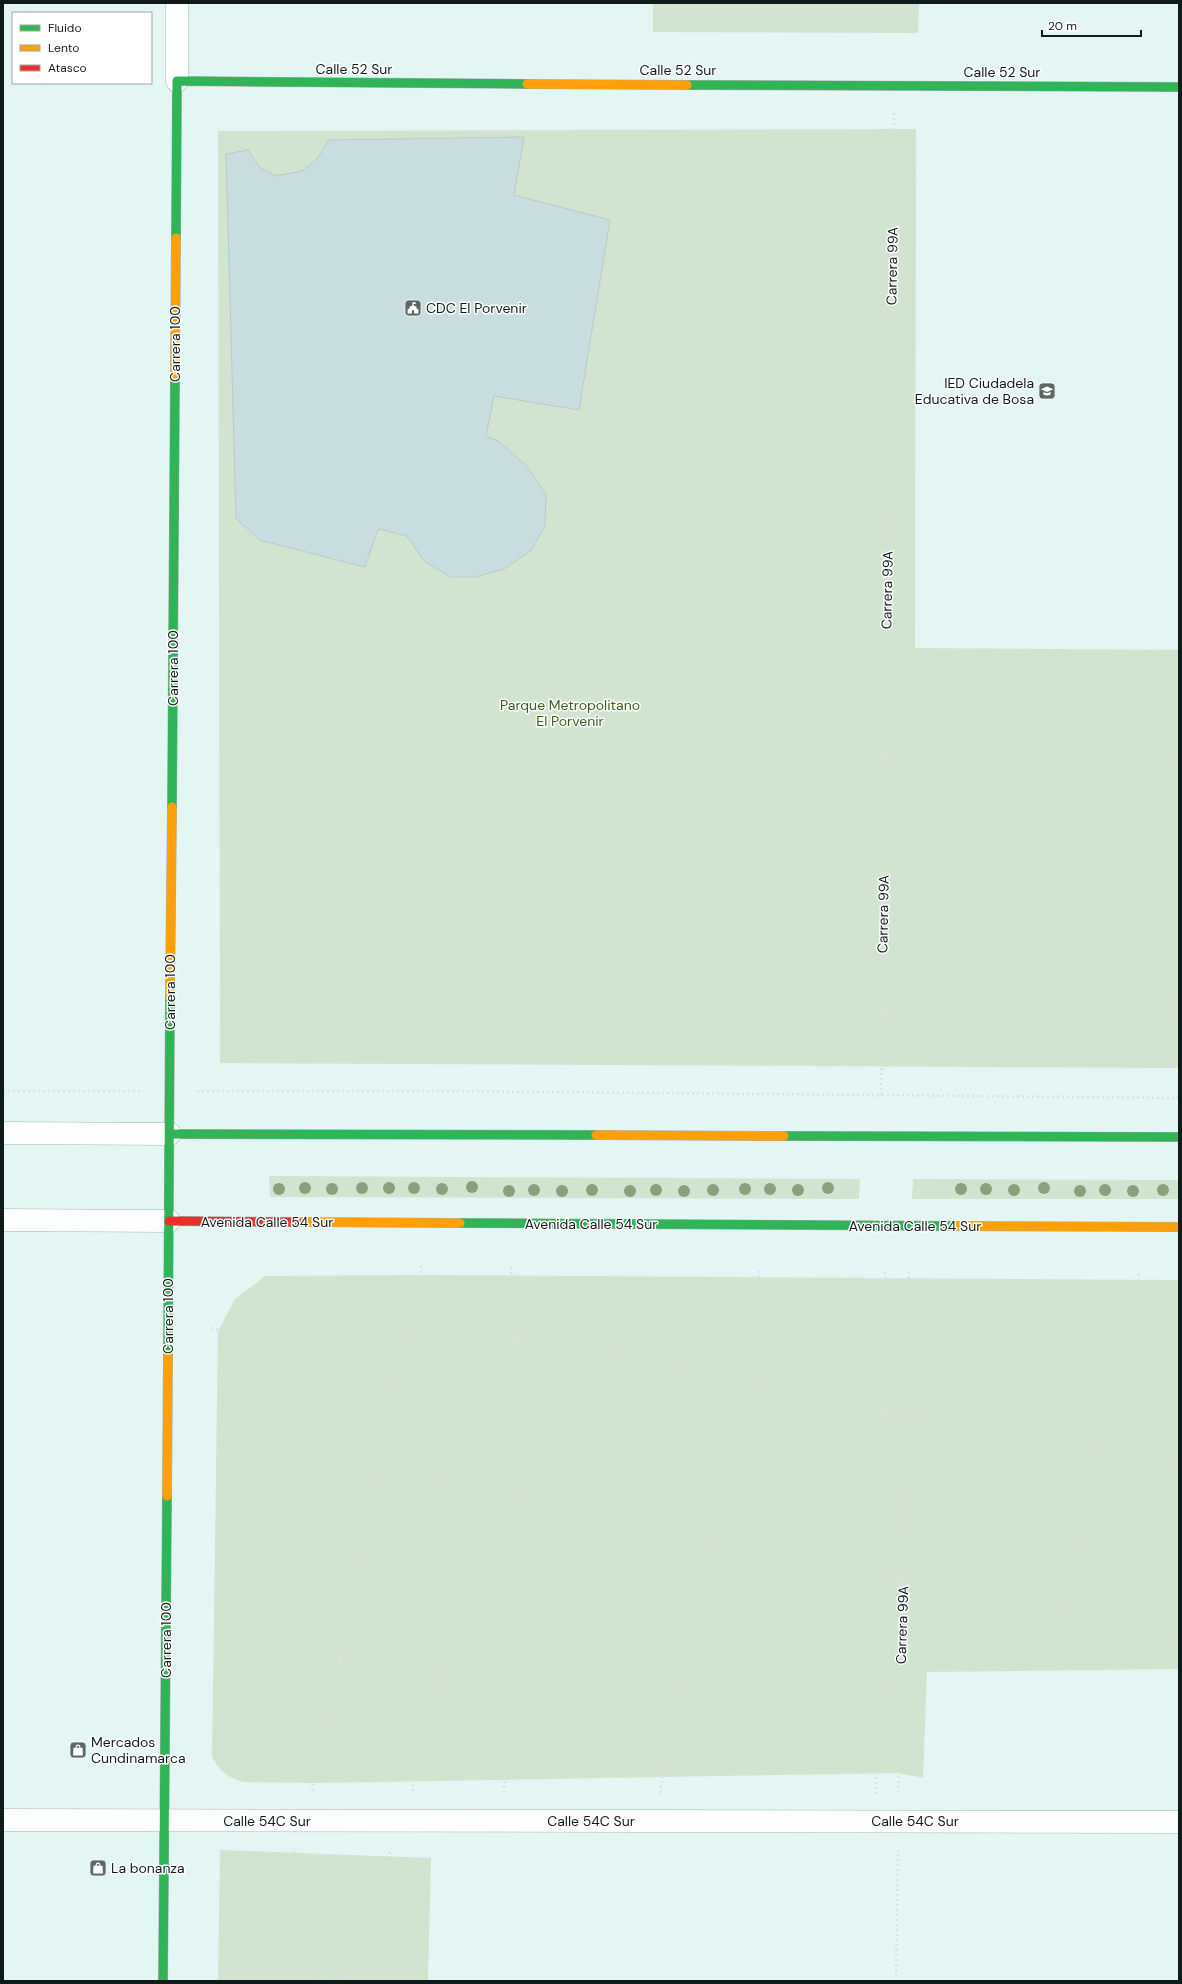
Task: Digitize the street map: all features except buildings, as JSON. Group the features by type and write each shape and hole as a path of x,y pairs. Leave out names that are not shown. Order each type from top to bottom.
{"street":[{"name":"Carrera 100","path":"163,1981 177,3"},
{"name":"Calle 52 Sur","path":"177,80 309,83 1179,86"},
{"path":"3,1133 1179,1137"},
{"name":"Avenida Calle 54 Sur","path":"3,1220 1179,1227"},
{"name":"Calle 54C Sur","path":"3,1820 1179,1822"}],"path":[{"name":"Carrera 99A","path":"881,1095 894,85"},
{"path":"885,756 1179,758"},
{"path":"882,1010 1179,1008"},
{"path":"3,1091 446,1091 1179,1098"},
{"path":"270,1981 303,1821 315,1783 421,1275 421,1266"},
{"path":"502,1821 510,1678 514,1495 515,1332 511,1267"},
{"path":"656,1821 680,1682 713,1543 743,1381 760,1268"},
{"path":"876,1794 885,1269"},
{"name":"Carrera 99A","path":"896,1981 900,1688 909,1270"},
{"path":"1061,1612 1102,1456 1140,1271"},
{"path":"211,1328 399,1382"},
{"path":"515,1332 1179,1472"},
{"path":"365,1981 388,1856 406,1821 515,1332"},
{"path":"381,1467 480,1489"},
{"path":"514,1495 713,1543 903,1578 1179,1636"},
{"path":"340,1661 437,1682"},
{"path":"510,1678 900,1688"},
{"path":"306,1981 366,1974"}],"green space":[{"path":"653,3 919,3 918,33 653,32"},
{"name":"Parque Metropolitano El Porvenir","path":"916,129 915,648 1179,650 1179,1068 220,1063 218,131"},
{"path":"269,1176 860,1179 859,1199 270,1197"},
{"path":"913,1179 1179,1180 1179,1199 912,1199"},
{"path":"421,1275 1179,1280 1179,1669 927,1672 923,1778 898,1773 315,1783 243,1782 233,1778 221,1770 212,1757 218,1331 235,1299 265,1276"},
{"path":"220,1850 431,1858 428,1981 218,1981"}],"traffic: fast":[{"path":"176,238 177,81 527,84"},
{"path":"687,85 1179,87"},
{"path":"172,807 175,376"},
{"path":"168,1355 170,996"},
{"path":"170,1134 596,1135"},
{"path":"784,1136 1179,1137"},
{"path":"460,1223 954,1226"},
{"path":"163,1981 167,1496"}],"traffic: slow":[{"path":"527,84 687,85"},
{"path":"175,376 176,238"},
{"path":"170,996 172,807"},
{"path":"596,1135 784,1136"},
{"path":"297,1222 460,1223"},
{"path":"954,1226 1179,1227"},
{"path":"167,1496 168,1355"}],"traffic: jam":[{"path":"169,1221 297,1222"}],"place":[{"name":"CDC El Porvenir","path":"413,308"},
{"name":"IED Ciudadela Educativa de Bosa","path":"1047,391"},
{"name":"Mercados Cundinamarca","path":"78,1750"},
{"name":"La bonanza","path":"98,1868"}]}
